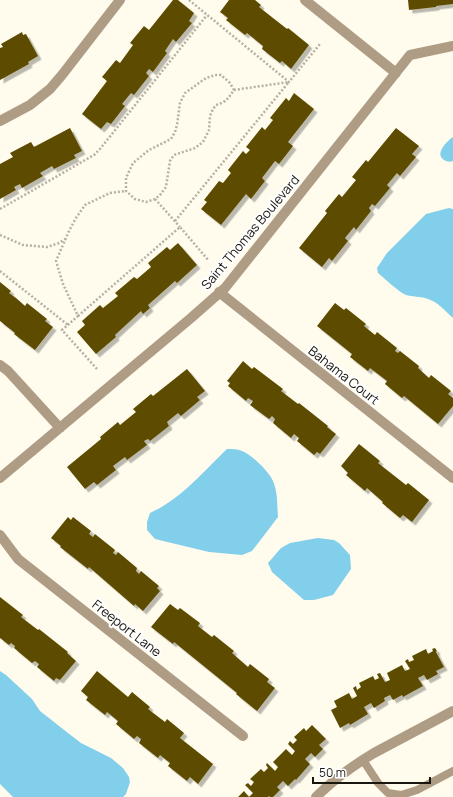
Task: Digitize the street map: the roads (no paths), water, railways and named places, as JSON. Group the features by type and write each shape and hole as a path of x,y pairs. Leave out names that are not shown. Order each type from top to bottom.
{"street":[{"path":"0,121 30,105 50,89 120,0"},
{"path":"305,0 396,73"},
{"name":"Saint Thomas Boulevard","path":"0,478 225,288 410,55 453,46"},
{"name":"Bahama Court","path":"219,292 453,478"},
{"path":"0,365 8,371 60,428"},
{"name":"Freeport Lane","path":"0,535 18,559 243,736"},
{"path":"316,797 334,781 374,753 453,712"}],"lane":[{"path":"363,760 378,783 388,793 401,795 417,790 453,771"}],"water":[{"path":"453,137 453,161 450,162 444,160 440,154 445,144"},
{"path":"449,208 453,209 453,318 432,300 422,297 408,296 403,293 378,273 377,268 387,253 426,214"},
{"path":"227,449 240,450 255,459 270,475 274,483 277,498 278,517 252,551 242,555 209,552 155,539 147,530 147,522 150,513 182,493"},
{"path":"318,538 334,540 339,543 350,555 351,569 333,595 314,600 304,600 272,572 268,563 281,548 290,543"},
{"path":"0,671 32,699 40,711 81,743 111,758 123,768 129,777 130,782 126,794 123,797 13,797 0,784"}]}
